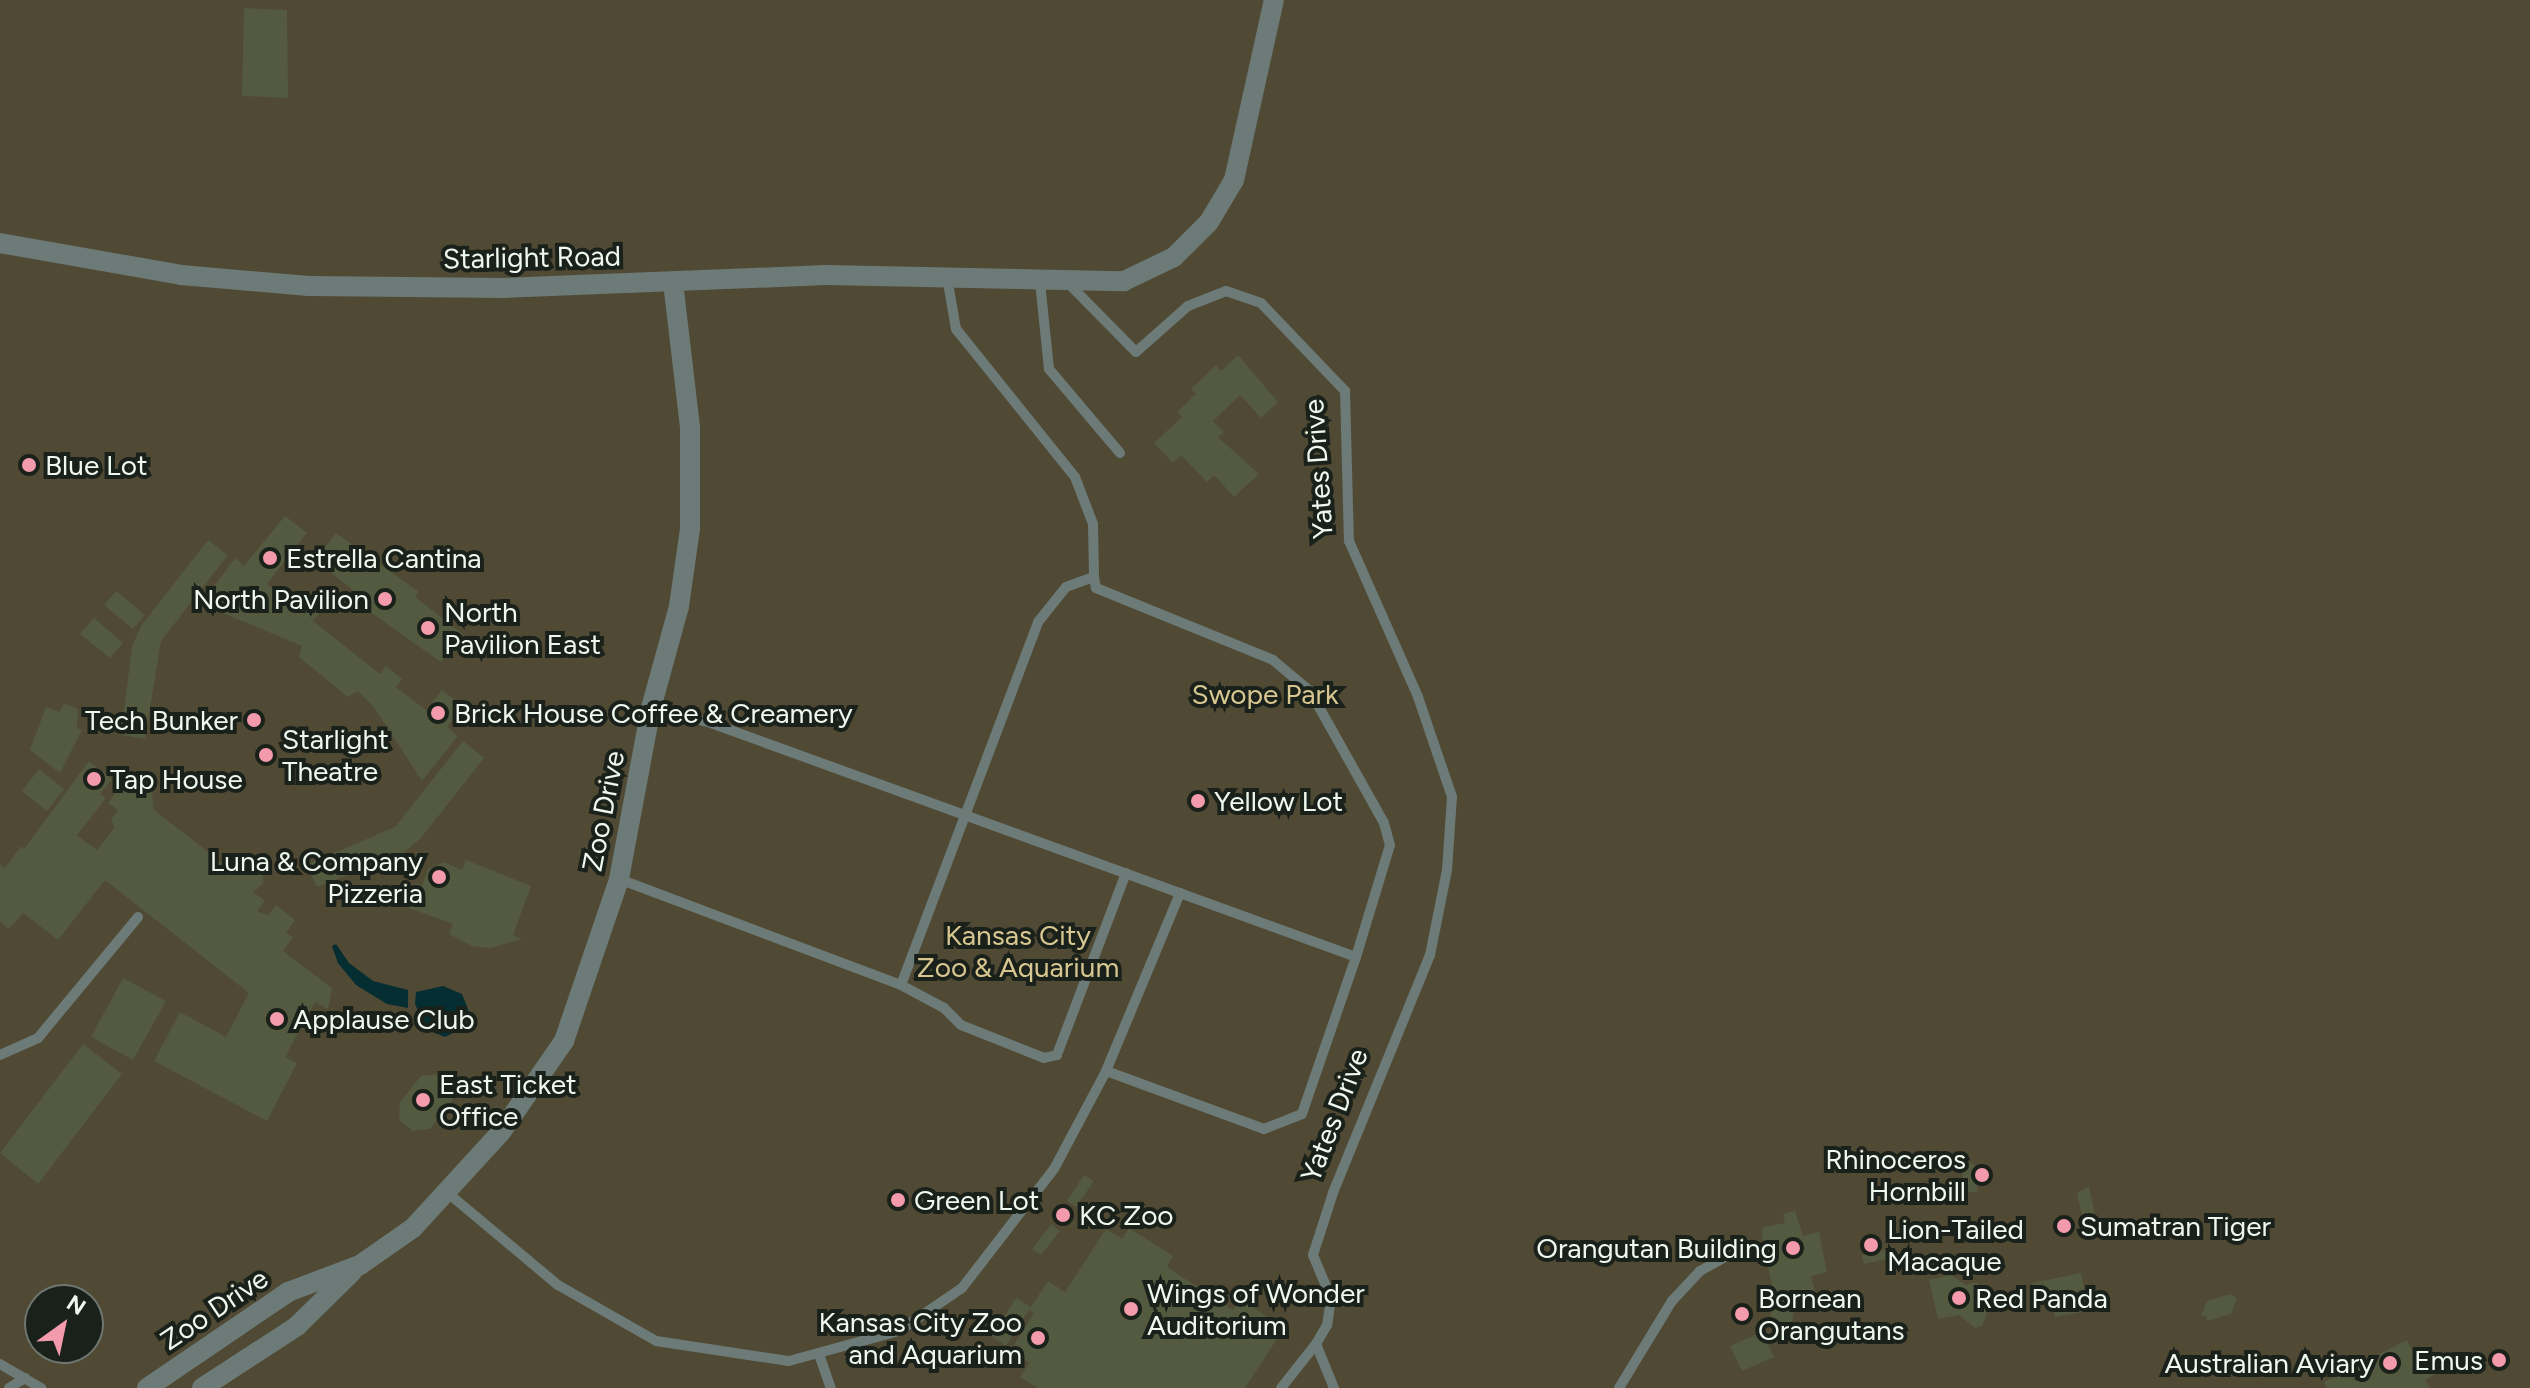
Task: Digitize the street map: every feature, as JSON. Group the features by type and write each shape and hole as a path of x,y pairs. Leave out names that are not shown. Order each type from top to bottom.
{"street":[{"path":"1069,284 1124,281 1174,257 1209,222 1234,180 1274,0"},
{"name":"Starlight Road","path":"0,243 181,275 309,286 504,288 826,275 947,277 1069,284"},
{"name":"Zoo Drive","path":"202,1388 297,1326 360,1265 413,1228 449,1194 536,1086 564,1041 619,879 651,708 679,606 690,529 690,427 673,282"},
{"name":"Zoo Drive","path":"147,1388 288,1292 360,1265"}],"lane":[{"path":"947,277 956,329 1075,477 1093,524 1096,588 1273,660 1310,691 1384,823 1390,845 1356,957 1302,1114 1264,1129 1106,1071"},
{"path":"1040,282 1049,369 1120,453"},
{"name":"Yates Drive","path":"1069,284 1136,352 1188,306 1226,291 1261,303 1345,391 1349,541 1418,697 1452,797 1447,870 1430,955 1333,1193 1313,1255 1331,1298 1327,1325 1316,1344"},
{"path":"901,985 1038,622 1066,587 1094,577"},
{"path":"651,708 708,722 1356,957"},
{"path":"619,879 901,985 961,1025 1044,1058 1057,1055 1126,873"},
{"path":"449,1194 558,1285 656,1341 789,1361 899,1331 962,1288 1054,1169 1106,1071 1180,893"},
{"path":"0,1055 38,1038 138,917"},
{"path":"1619,1388 1672,1301 1700,1271 1733,1253 1754,1249"},
{"path":"1281,1388 1316,1344 1334,1388"},
{"path":"819,1354 831,1388"},
{"path":"0,1364 41,1388"},
{"path":"9,1388 25,1378"}],"green space":[{"name":"Swope Park","path":"0,0 2530,0 2530,1388 0,1388"}],"water":[{"path":"336,944 349,963 373,981 408,990 408,1008 387,1004 356,985 338,963 332,946"},
{"path":"443,986 462,994 469,1012 463,1028 445,1037 427,1030 415,1004 416,992"}],"building":[{"path":"244,8 287,10 288,98 242,96"},
{"path":"1238,355 1278,402 1261,418 1240,395 1213,421 1224,432 1218,437 1259,474 1234,497 1214,475 1207,482 1181,455 1173,463 1154,443 1182,417 1177,412 1196,394 1191,389 1216,365 1221,371"},
{"path":"285,516 307,533 267,584 297,608 302,601 319,614 313,621 380,674 386,666 402,679 396,687 426,710 442,690 463,706 447,727 458,736 422,781 373,706 358,691 348,697 299,657 302,646 201,604 235,558 244,566"},
{"path":"336,533 419,592 415,597 463,634 441,662 356,602 360,596 315,560"},
{"path":"208,540 228,555 161,641 145,739 121,735 132,646 141,626"},
{"path":"116,591 145,615 133,629 104,605"},
{"path":"94,618 123,643 110,658 80,634"},
{"path":"64,703 78,709 77,728 82,730 60,773 30,750 46,707 60,712"},
{"name":"Tech Bunker","path":"251,708 266,717 257,731 243,722"},
{"path":"463,741 484,758 421,838 401,855 317,887 306,865 395,827"},
{"path":"89,761 112,779 100,794 106,798 77,835 97,850 114,828 111,819 118,810 108,803 120,787 129,794 136,784 151,784 154,810 234,872 263,874 263,883 253,892 265,901 257,911 268,915 276,905 295,920 286,933 293,937 283,951 332,988 328,1009 315,1002 285,1057 297,1063 267,1121 154,1061 180,1012 226,1037 249,993 105,880 58,940 23,913 9,929 0,922 0,864 5,868 21,846 24,849"},
{"path":"39,769 64,789 47,811 22,791"},
{"path":"466,860 531,886 513,935 522,939 490,948 472,946 449,934 453,924 406,907 415,883 422,886 428,869 444,862 462,870"},
{"path":"123,978 166,1001 133,1060 91,1037"},
{"path":"83,1044 122,1074 38,1184 0,1153"},
{"path":"438,1074 451,1084 452,1101 430,1129 413,1131 399,1120 400,1102 421,1076"},
{"path":"1974,1163 1978,1191 1965,1193 1961,1165"},
{"path":"1084,1175 1094,1181 1076,1207 1067,1201"},
{"path":"2089,1186 2096,1219 2083,1221 2077,1193"},
{"name":"Orangutan Building","path":"1795,1211 1803,1236 1819,1232 1827,1272 1811,1276 1816,1296 1776,1305 1762,1236 1763,1227 1785,1223 1783,1214"},
{"path":"1051,1224 1060,1231 1041,1255 1032,1249"},
{"name":"Wings of Wonder Auditorium","path":"1129,1228 1173,1256 1167,1267 1233,1310 1240,1299 1284,1328 1245,1388 1038,1388 1020,1377 1029,1363 1010,1351 1034,1313 1029,1310 1006,1346 991,1336 1016,1298 1031,1307 1048,1281 1065,1292 1106,1229 1122,1239"},
{"path":"1893,1248 1895,1257 1864,1264 1862,1255"},
{"path":"2081,1273 2088,1311 2055,1317 2053,1306 2034,1294 2032,1283"},
{"path":"1951,1275 1966,1285 1978,1282 1987,1314 1982,1326 1975,1328 1959,1315 1938,1319 1929,1280"},
{"path":"2230,1294 2237,1299 2231,1314 2207,1321 2206,1315 2201,1316 2207,1301"},
{"path":"1772,1306 1794,1310 1791,1329 1769,1326"},
{"path":"1762,1332 1774,1357 1742,1371 1730,1346"},
{"name":"Australian Aviary","path":"2407,1340 2420,1366 2429,1362 2435,1374 2425,1380 2430,1388 2327,1388 2324,1382"}],"place":[{"name":"Blue Lot","path":"29,465"},
{"name":"Estrella Cantina","path":"270,558"},
{"name":"North Pavilion","path":"385,599"},
{"name":"North Pavilion East","path":"428,628"},
{"name":"Brick House Coffee & Creamery","path":"438,713"},
{"name":"Tech Bunker","path":"254,720"},
{"name":"Starlight Theatre","path":"266,755"},
{"name":"Tap House","path":"94,779"},
{"name":"Yellow Lot","path":"1198,801"},
{"name":"Luna & Company Pizzeria","path":"439,877"},
{"name":"Applause Club","path":"277,1019"},
{"name":"East Ticket Office","path":"423,1100"},
{"name":"Rhinoceros Hornbill","path":"1982,1175"},
{"name":"Green Lot","path":"898,1200"},
{"name":"KC Zoo","path":"1063,1215"},
{"name":"Sumatran Tiger","path":"2064,1226"},
{"name":"Lion-Tailed Macaque","path":"1871,1245"},
{"name":"Orangutan Building","path":"1793,1248"},
{"name":"Red Panda","path":"1959,1298"},
{"name":"Wings of Wonder Auditorium","path":"1131,1309"},
{"name":"Bornean Orangutans","path":"1742,1314"},
{"name":"Kansas City Zoo and Aquarium","path":"1038,1338"},
{"name":"Emus","path":"2499,1360"},
{"name":"Australian Aviary","path":"2390,1363"}],"park label":[{"name":"Kansas City Zoo & Aquarium","path":"1018,951"}]}
